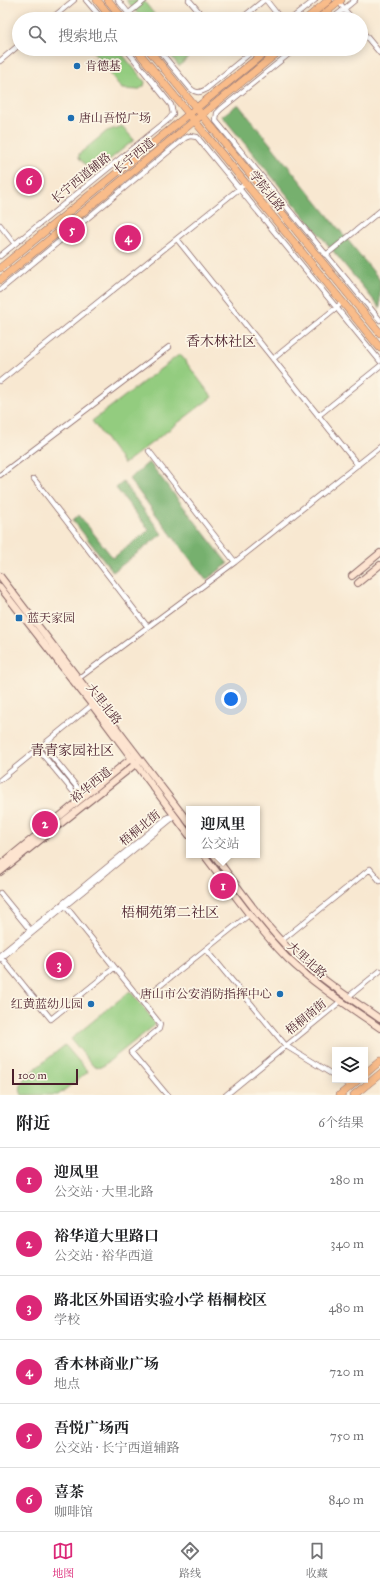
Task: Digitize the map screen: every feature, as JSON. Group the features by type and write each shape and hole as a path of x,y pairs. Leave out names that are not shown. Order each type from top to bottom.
{"main road":[{"path":"97,0 106,12"},
{"path":"108,0 117,12"},
{"path":"314,12 329,0"},
{"path":"327,12 340,1"},
{"name":"学院北路","path":"142,56 380,348"},
{"name":"学院北路","path":"154,56 380,333"},
{"name":"长宁西道","path":"0,268 260,56"},
{"name":"长宁西道","path":"0,280 273,56"},
{"path":"342,302 350,296"},
{"path":"352,576 380,553"},
{"path":"358,584 380,565"},
{"name":"大里北路","path":"0,578 79,678 186,831"},
{"name":"大里北路","path":"0,587 92,705 186,819"},
{"name":"裕华西道","path":"0,865 83,798 136,759"},
{"name":"裕华西道","path":"0,872 136,759"},
{"name":"大里北路","path":"206,858 267,936 288,958 324,989 380,1028"},
{"name":"大里北路","path":"216,858 281,941 313,971 380,1019"},
{"path":"368,1071 380,1061"},
{"path":"354,1095 380,1074"},
{"path":"340,1095 354,1083"}],"street":[{"path":"59,12 74,0"},
{"path":"86,0 96,12"},
{"path":"118,0 128,12"},
{"path":"130,12 145,0"},
{"path":"189,0 199,12"},
{"path":"250,12 265,0 275,12"},
{"path":"300,12 315,0"},
{"path":"340,12 355,0"},
{"path":"340,1 346,12"},
{"path":"368,38 380,53"},
{"path":"0,60 12,51"},
{"name":"长宁西道辅路","path":"0,256 164,124 172,114 171,105 132,56"},
{"path":"164,56 191,89 194,92 200,93 246,56"},
{"path":"286,56 217,113 216,121 380,320"},
{"path":"0,290 190,136 197,137 380,361"},
{"path":"0,381 246,183"},
{"path":"326,255 380,211"},
{"path":"0,225 15,244"},
{"path":"177,239 358,465"},
{"path":"350,296 356,291"},
{"path":"273,359 342,302"},
{"path":"0,475 169,347"},
{"path":"318,416 380,366"},
{"path":"79,678 235,562 380,447"},
{"path":"149,451 235,562"},
{"path":"34,479 148,626"},
{"path":"0,780 92,705"},
{"path":"43,745 81,792 83,798"},
{"path":"38,749 77,796 83,798"},
{"name":"梧桐北街","path":"0,957 174,816"},
{"path":"281,941 370,869 380,881"},
{"path":"0,893 31,931"},
{"path":"63,905 142,1000 160,1024 159,1029 131,1052 167,1095"},
{"path":"142,1000 250,914"},
{"path":"206,949 287,1047 332,1074"},
{"path":"0,957 51,1019 114,968"},
{"path":"348,997 380,971"},
{"name":"梧桐南街","path":"230,1095 341,1001"},
{"name":"梧桐南街","path":"226,1095 287,1047"},
{"path":"346,1083 351,1086"}],"green space":[{"path":"126,0 143,0 152,12 136,12"},
{"path":"96,56 124,56 145,82 144,86 138,90 122,89"},
{"path":"171,56 188,56 189,57 179,66"},
{"path":"238,104 380,280 380,308 222,116"},
{"path":"122,126 134,140 93,173 79,158 79,154 107,131"},
{"path":"180,354 212,397 124,464 92,421"},
{"path":"149,462 228,564 206,580 129,479"},
{"path":"123,482 162,534 113,572 73,520 79,515 113,558 149,530 116,488"},
{"path":"130,991 155,1022 155,1025 103,1066 94,1067 71,1039"},
{"path":"65,1045 88,1072 58,1095 22,1095 20,1087 26,1076"}],"place":[{"name":"肯德基","path":"77,66"},
{"name":"唐山吾悦广场","path":"71,118"},
{"name":"喜茶","path":"29,181"},
{"name":"吾悦广场西","path":"72,230"},
{"name":"香木林商业广场","path":"128,238"},
{"name":"蓝天家园","path":"19,618"},
{"name":"裕华道大里路口","path":"45,824"},
{"name":"迎凤里","path":"223,886"},
{"name":"路北区外国语实验小学 梧桐校区","path":"59,965"},
{"name":"唐山市公安消防指挥中心","path":"280,994"},
{"name":"红黄蓝幼儿园","path":"91,1004"}],"district":[{"name":"香木林社区","path":"221,341"},
{"name":"青青家园社区","path":"72,750"},
{"name":"梧桐苑第二社区","path":"170,912"}]}
